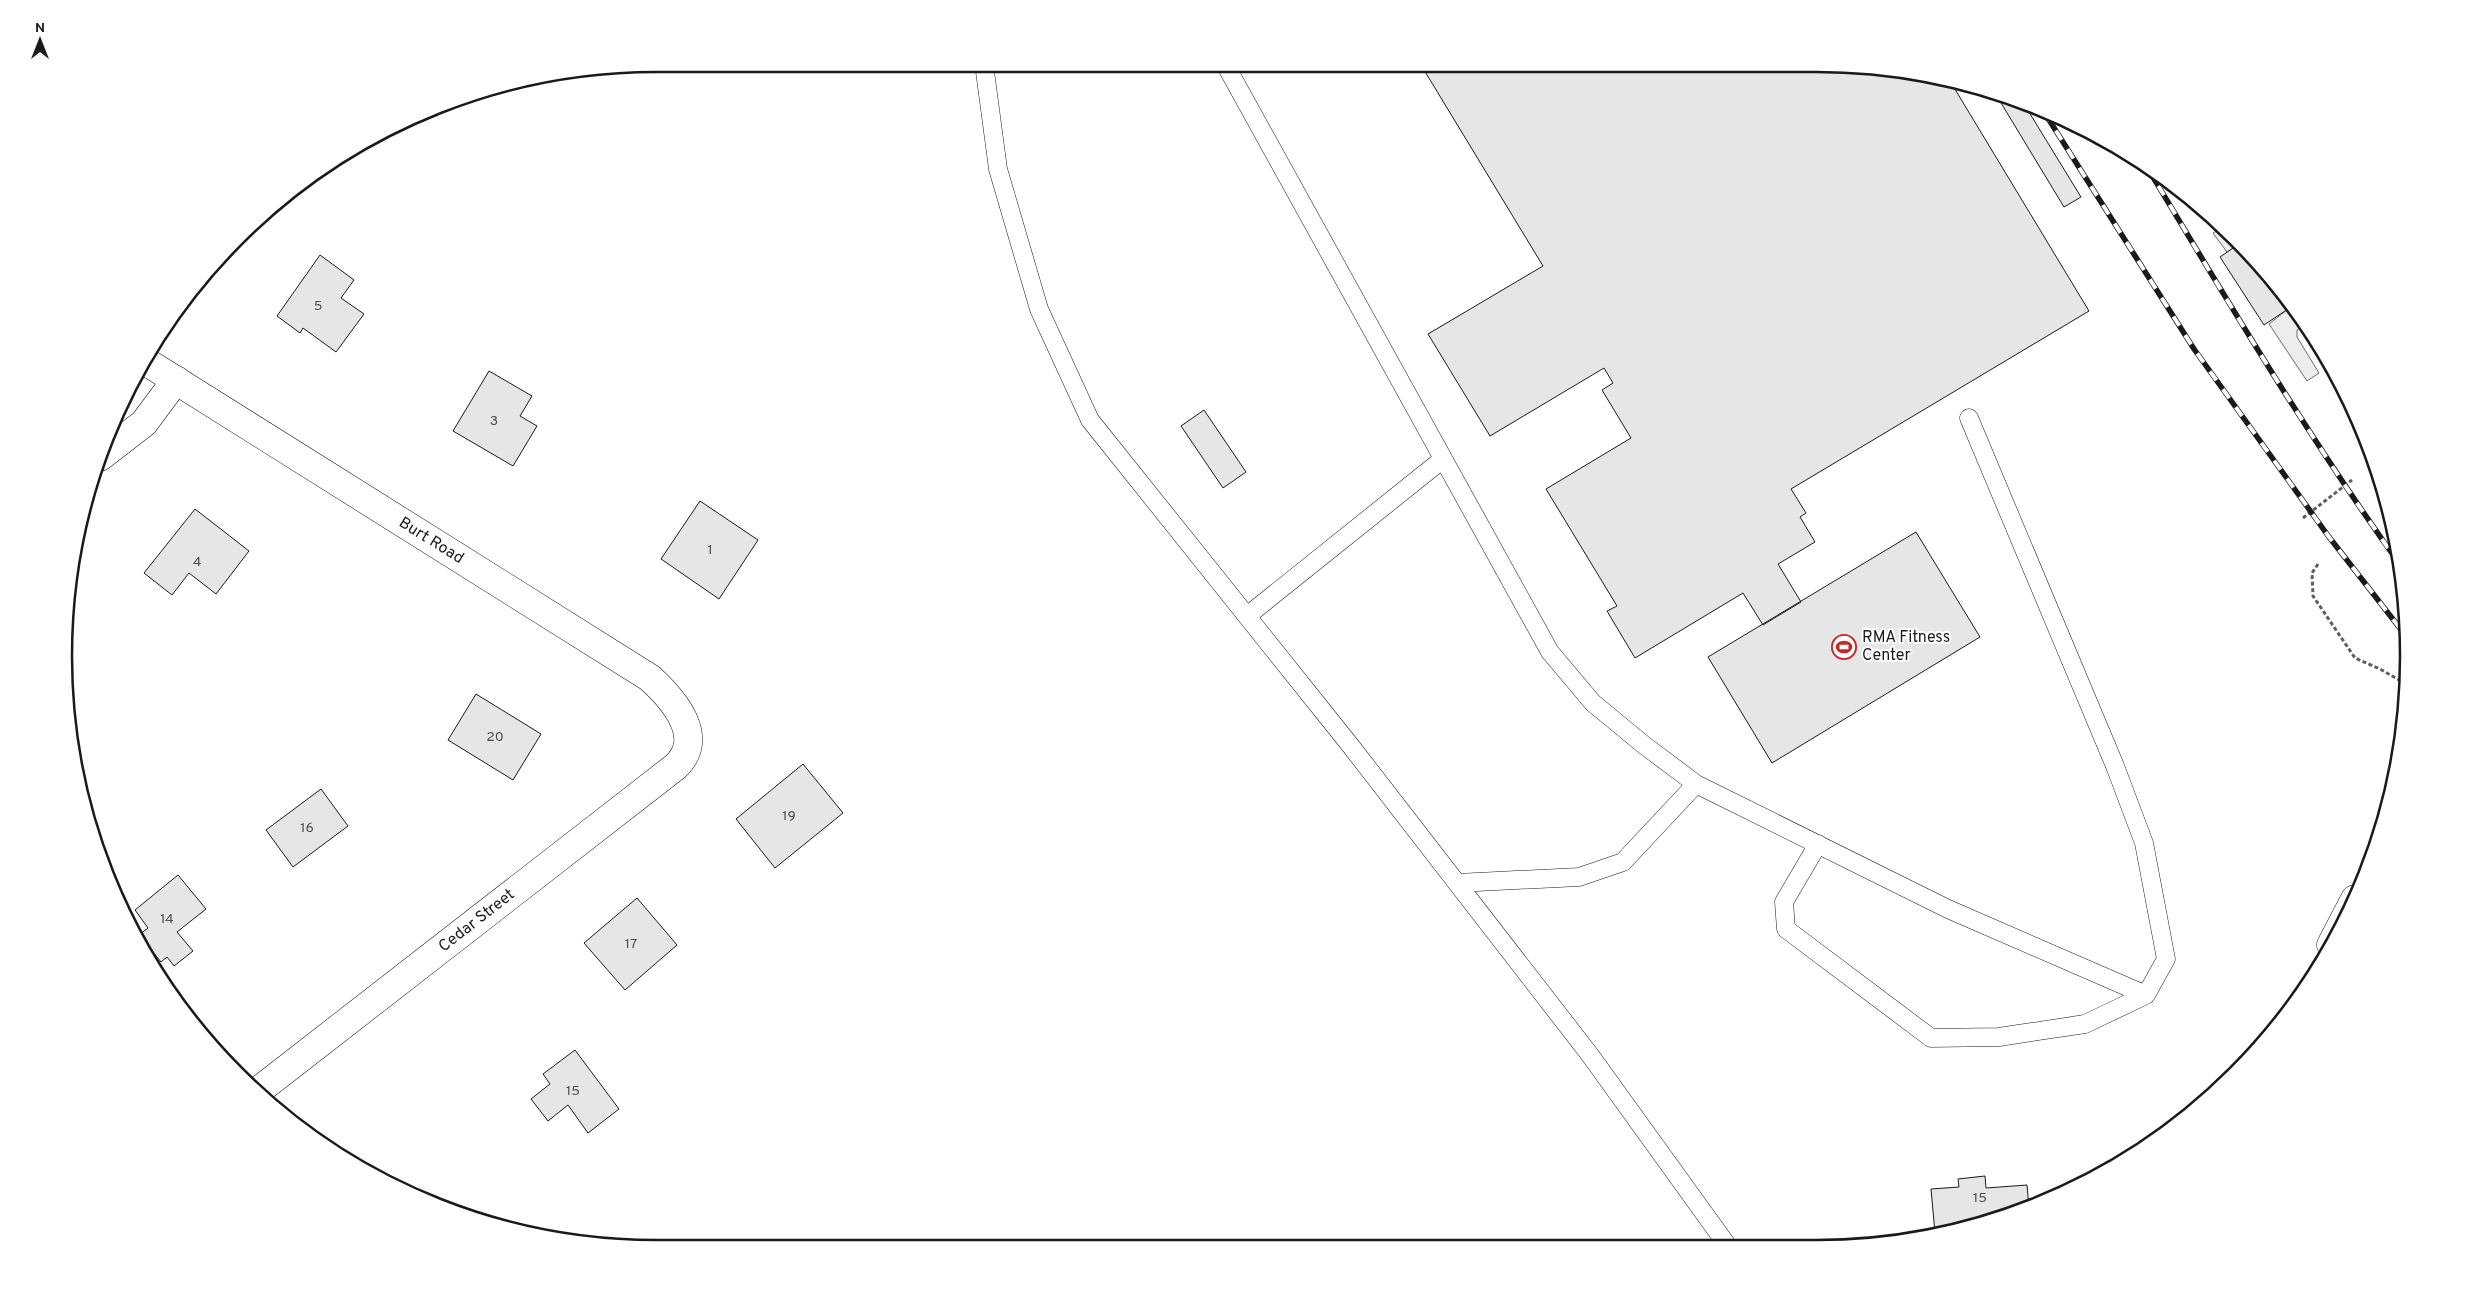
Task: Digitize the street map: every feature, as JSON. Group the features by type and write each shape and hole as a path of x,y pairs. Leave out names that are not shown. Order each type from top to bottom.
{"street":[{"name":"Burt Road","path":"151,364 650,678 675,705 685,725 689,745"},
{"path":"111,449 144,423 176,380"},
{"name":"Cedar Street","path":"262,1087 674,767 685,756 689,745"}],"lane":[{"path":"985,72 998,169 1039,309 1090,420 1457,883 1590,1055 1724,1240"},
{"path":"1229,72 1550,652 1593,703 1696,784 1948,909 2146,995"},
{"path":"1818,844 1784,902 1786,929 1930,1038 1999,1037 2085,1024 2146,995 2166,959 2144,843 2116,766 1969,418"},
{"path":"1247,616 1443,459"},
{"path":"1457,883 1579,877 1623,862 1696,784"}],"path":[{"path":"2303,518 2352,480"},
{"path":"2318,564 2312,573 2313,596 2355,658 2399,680"}],"shaded area":[{"path":"2216,231 2233,248 2227,252 2213,233"},
{"path":"2287,310 2299,328 2297,330 2297,337 2319,373 2307,381 2269,324"}],"building":[{"path":"1425,72 1816,72 1893,77 1955,89 2089,311 1791,489 1806,513 1800,517 1815,542 1778,564 1801,602 1763,625 1743,593 1635,658 1607,611 1617,606 1546,489 1631,438 1602,390 1613,383 1604,368 1490,436 1428,334 1543,266"},
{"path":"2000,102 2029,113 2081,197 2064,207"},
{"path":"2233,248 2256,271 2286,310 2264,325 2220,257"},
{"path":"320,255 354,280 341,298 364,314 336,352 303,328 300,333 277,316"},
{"path":"489,371 532,396 520,416 537,426 513,466 453,431"},
{"path":"1204,410 1246,472 1223,488 1181,426"},
{"path":"700,501 758,540 719,599 661,559"},
{"path":"195,509 249,551 216,594 189,573 172,595 144,573"},
{"name":"RMA Fitness Center","path":"1916,532 1980,637 1772,763 1708,657"},
{"path":"476,694 541,734 513,780 448,740"},
{"path":"803,764 843,813 775,868 736,819"},
{"path":"321,789 348,826 293,867 266,830"},
{"path":"178,875 206,909 177,932 193,951 174,966 167,957 161,962 142,932 148,928 135,910"},
{"path":"637,898 677,945 625,990 584,943"},
{"path":"575,1050 619,1109 588,1133 568,1105 548,1121 531,1099 550,1084 543,1074"},
{"path":"1985,1176 1986,1188 2027,1185 2028,1201 1968,1221 1935,1228 1931,1189 1959,1187 1958,1179"}],"railway":[{"path":"2050,122 2194,349 2329,537 2399,627"},
{"path":"2156,181 2302,419 2391,551"}],"place":[{"name":"RMA Fitness Center","path":"1844,647"}]}
